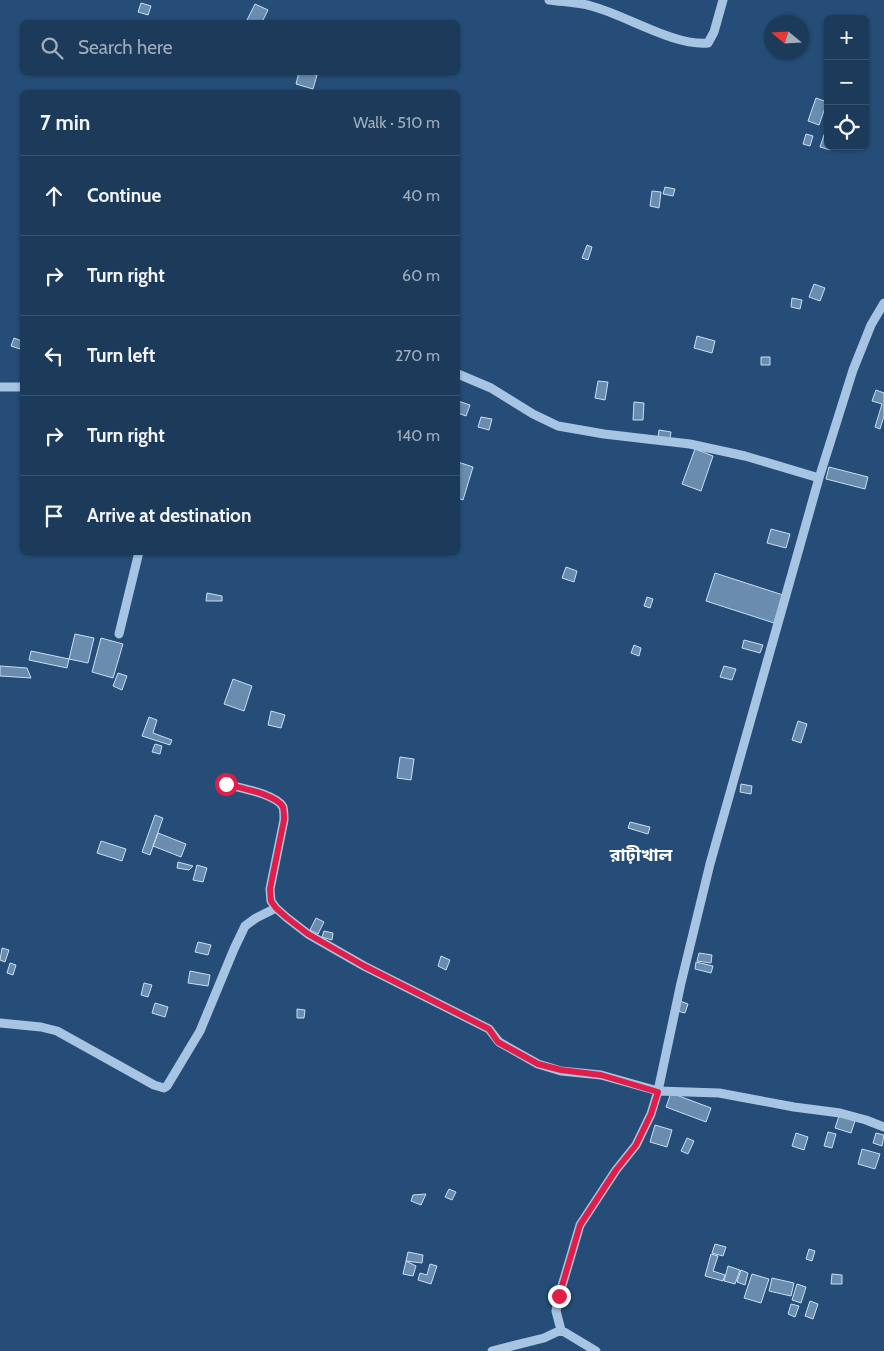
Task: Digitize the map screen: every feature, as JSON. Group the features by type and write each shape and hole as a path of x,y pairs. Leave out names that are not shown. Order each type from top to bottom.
{"street":[{"path":"549,0 591,6 679,39 698,44 708,43 714,32 723,0"},
{"path":"596,1351 561,1330 556,1311 559,1296 580,1225 616,1170 636,1145 651,1114 658,1092 681,983 710,864 819,478 853,370 871,325 884,303"},
{"path":"460,375 491,388 533,414 558,426 604,434 690,444 745,456 819,478"},
{"path":"0,387 20,387"},
{"path":"119,634 138,555"},
{"path":"226,784 270,796 280,803 284,809 284,820 270,889 271,901 286,917 308,934 364,966 489,1029 498,1042 538,1064 561,1070 601,1075 658,1092 719,1093 794,1107 840,1113 884,1127"},
{"path":"0,1023 41,1027 57,1031 154,1085 164,1088 200,1030 245,926 276,908"},
{"path":"492,1351 544,1338 561,1330"}],"building":[{"path":"141,3 151,6 148,15 138,12"},
{"path":"255,4 268,10 263,20 247,20"},
{"path":"298,75 317,75 313,89 296,84"},
{"path":"816,98 824,101 824,111 819,125 808,121"},
{"path":"806,134 813,136 810,146 803,144"},
{"path":"824,135 824,148 820,147"},
{"path":"665,187 675,189 673,196 663,194"},
{"path":"652,191 661,192 659,208 650,206"},
{"path":"587,245 592,247 588,260 582,258"},
{"path":"814,284 825,288 820,301 809,297"},
{"path":"792,298 802,300 800,309 791,307"},
{"path":"697,336 715,341 712,353 694,348"},
{"path":"14,338 20,340 20,349 11,346"},
{"path":"761,357 770,357 770,365 761,365"},
{"path":"598,381 608,382 605,400 595,398"},
{"path":"876,390 884,393 884,416 880,429 875,427 882,404 872,401"},
{"path":"460,402 470,405 466,416 460,414"},
{"path":"634,402 644,403 643,420 633,420"},
{"path":"481,417 492,419 489,430 478,427"},
{"path":"659,430 671,432 670,438 658,437"},
{"path":"695,449 713,456 701,491 682,484"},
{"path":"460,463 473,467 463,500 460,499"},
{"path":"829,467 868,477 865,489 826,479"},
{"path":"771,529 790,534 786,548 767,543"},
{"path":"566,567 577,571 574,582 562,578"},
{"path":"715,573 783,595 774,623 706,601"},
{"path":"207,593 222,596 222,601 206,601"},
{"path":"647,597 653,599 650,608 644,606"},
{"path":"75,634 94,638 88,663 69,659"},
{"path":"101,638 123,644 113,678 92,672"},
{"path":"744,640 763,645 760,653 742,648"},
{"path":"634,645 641,648 639,656 631,653"},
{"path":"31,651 69,659 67,668 29,660"},
{"path":"0,666 27,668 31,678 0,676"},
{"path":"724,666 736,669 732,680 720,677"},
{"path":"118,673 127,676 122,690 113,686"},
{"path":"233,679 252,686 244,711 224,704"},
{"path":"271,711 285,715 281,728 268,725"},
{"path":"149,717 157,720 153,733 172,740 170,745 142,736"},
{"path":"798,721 807,724 801,743 792,740"},
{"path":"155,744 162,746 160,754 152,752"},
{"path":"400,757 414,759 411,780 397,778"},
{"path":"741,784 752,786 751,794 740,792"},
{"path":"155,815 163,818 150,855 142,852"},
{"path":"630,822 650,827 648,834 628,828"},
{"path":"158,833 186,844 181,857 153,846"},
{"path":"101,841 126,849 122,861 97,853"},
{"path":"178,862 193,866 189,870 177,868"},
{"path":"197,865 207,868 203,882 193,880"},
{"path":"316,918 324,922 318,934 310,930"},
{"path":"324,931 333,933 332,940 322,937"},
{"path":"198,942 211,945 208,955 195,952"},
{"path":"2,948 9,950 5,962 0,960"},
{"path":"699,953 712,955 711,963 697,961"},
{"path":"441,956 450,960 446,970 438,966"},
{"path":"696,962 713,966 711,973 695,969"},
{"path":"10,963 16,965 13,975 7,973"},
{"path":"190,971 210,975 208,986 188,983"},
{"path":"144,983 152,985 148,997 141,995"},
{"path":"680,1001 688,1004 685,1013 677,1011"},
{"path":"155,1003 168,1007 165,1017 152,1013"},
{"path":"297,1009 305,1010 304,1018 297,1018"},
{"path":"671,1093 711,1108 706,1122 666,1107"},
{"path":"839,1116 855,1121 851,1133 835,1128"},
{"path":"655,1125 672,1130 667,1147 650,1142"},
{"path":"828,1132 836,1134 832,1148 824,1146"},
{"path":"796,1133 808,1137 804,1150 792,1146"},
{"path":"876,1133 884,1135 882,1146 873,1143"},
{"path":"687,1138 694,1141 688,1154 681,1151"},
{"path":"862,1149 880,1154 875,1169 858,1164"},
{"path":"449,1189 456,1192 452,1200 445,1197"},
{"path":"426,1194 421,1205 411,1201 413,1195"},
{"path":"715,1244 726,1247 723,1256 712,1253"},
{"path":"809,1249 815,1251 812,1261 806,1259"},
{"path":"408,1252 423,1255 422,1263 406,1261"},
{"path":"711,1254 718,1256 713,1271 725,1275 723,1281 705,1276"},
{"path":"406,1261 416,1266 413,1276 403,1274"},
{"path":"430,1264 437,1266 431,1284 418,1280 420,1273 427,1275"},
{"path":"728,1266 740,1270 735,1284 724,1281"},
{"path":"741,1270 748,1273 745,1285 737,1282"},
{"path":"752,1274 769,1279 761,1303 744,1298"},
{"path":"832,1274 842,1275 842,1284 831,1284"},
{"path":"772,1278 794,1283 791,1296 769,1291"},
{"path":"797,1284 806,1287 801,1303 792,1300"},
{"path":"810,1301 818,1304 813,1319 805,1316"},
{"path":"791,1304 799,1306 795,1317 788,1314"}],"district":[{"name":"রাঢ়ীখাল","path":"641,855"}],"route":[{"path":"226,784 270,796 280,803 284,809 284,820 270,889 271,901 286,917 308,934 364,966 489,1029 498,1042 538,1064 561,1070 601,1075 658,1092 651,1114 636,1145 616,1170 580,1225 559,1296"}]}
